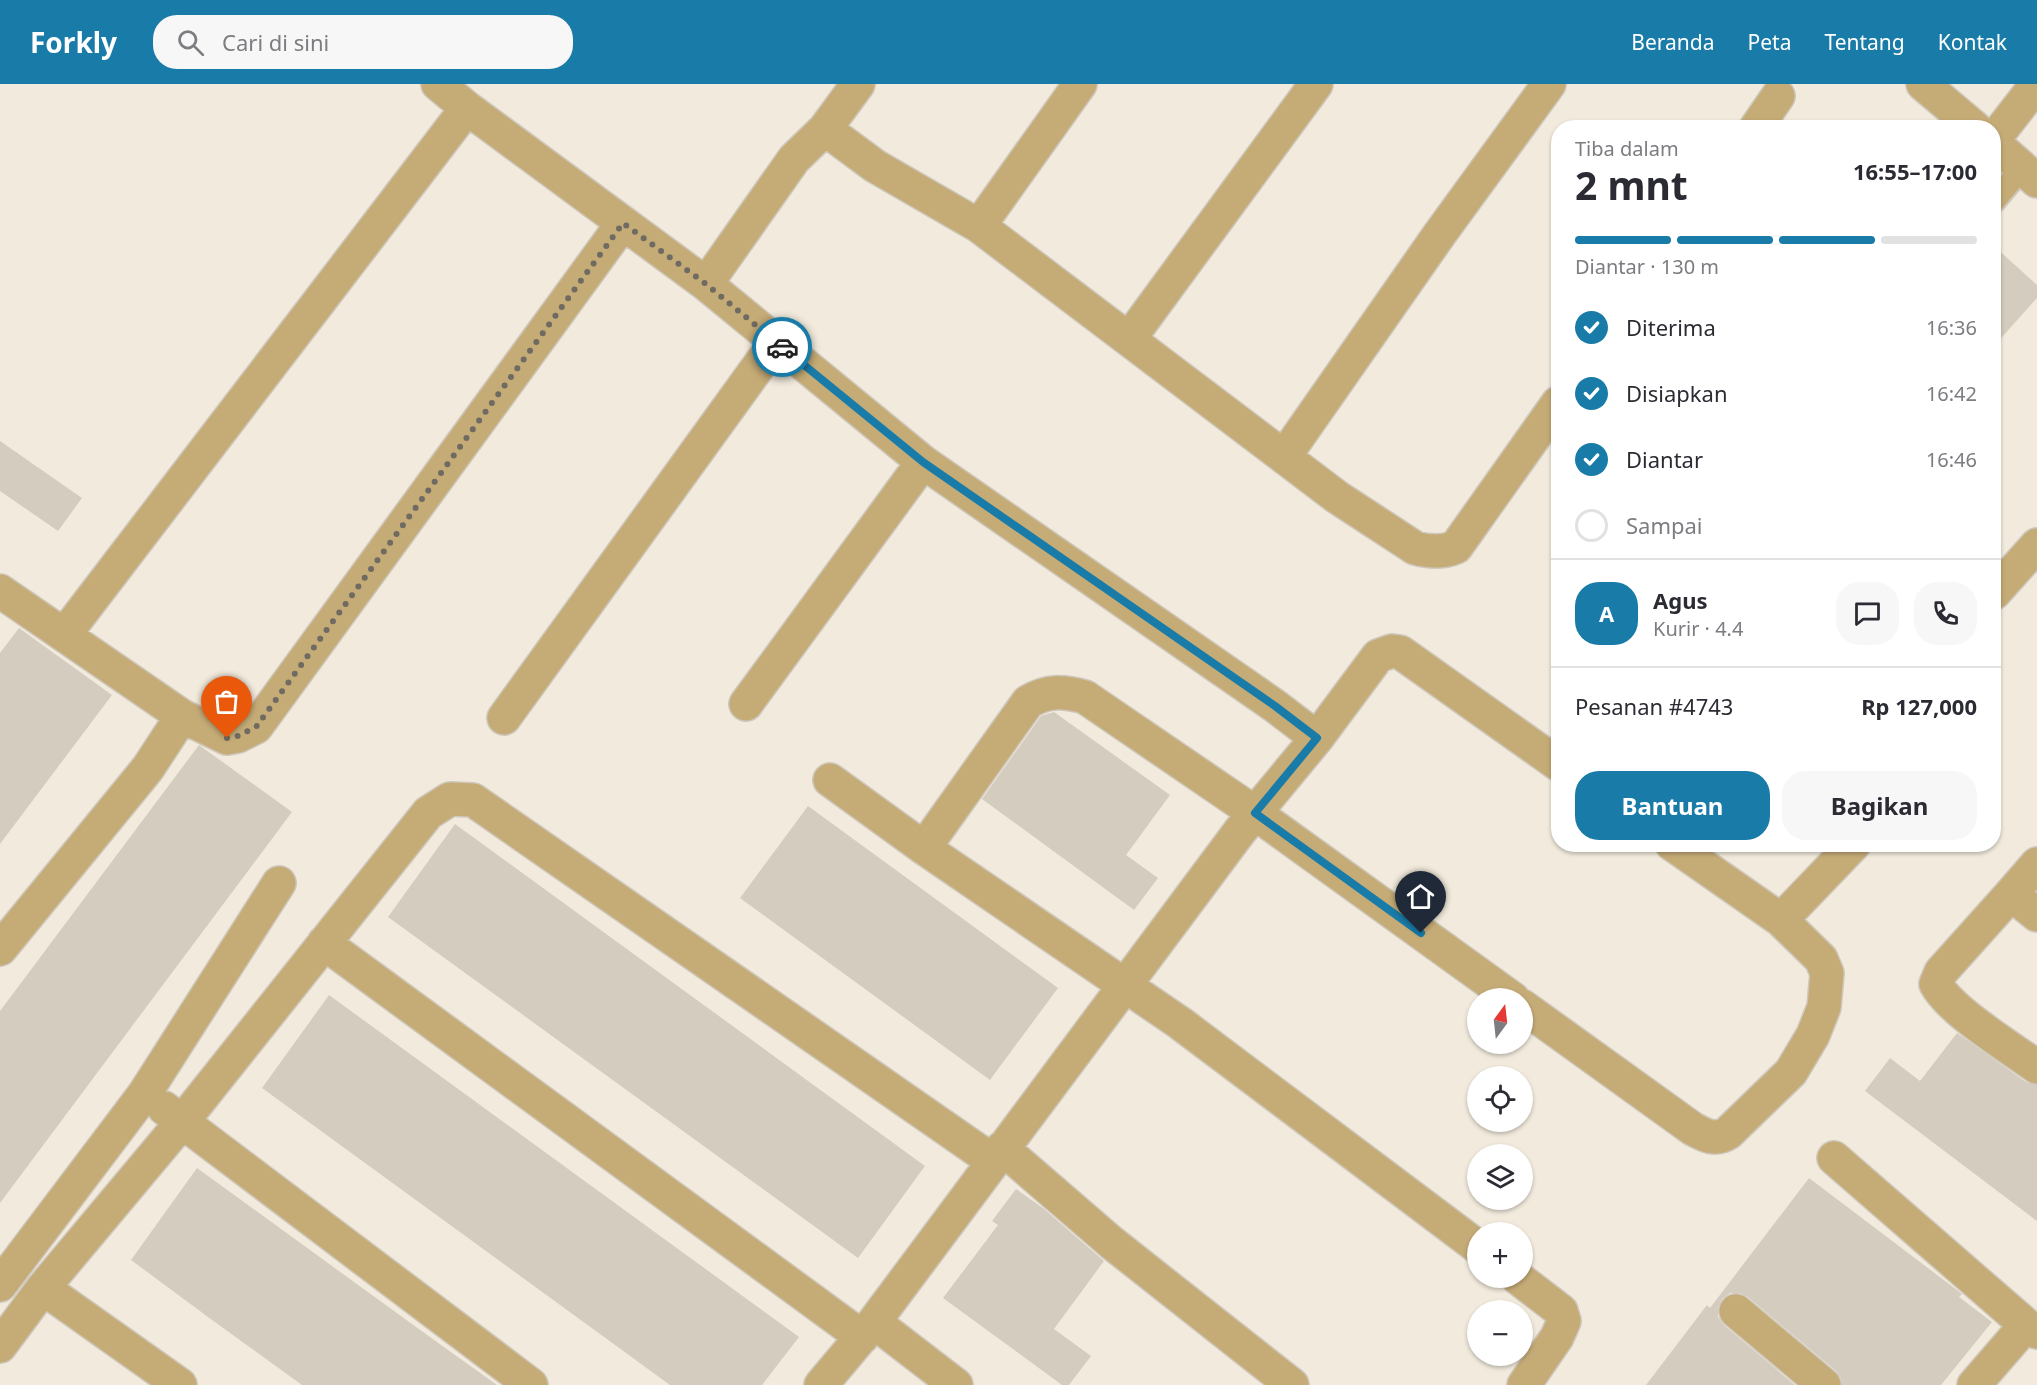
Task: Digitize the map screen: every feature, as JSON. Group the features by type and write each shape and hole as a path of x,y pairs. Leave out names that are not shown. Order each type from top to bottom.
{"street":[{"path":"438,84 467,108 706,284 923,462 1275,706 1317,738"},
{"path":"706,284 794,159 825,129 858,84"},
{"path":"979,226 1080,84"},
{"path":"1129,339 1316,84"},
{"path":"1284,457 1439,235 1549,84"},
{"path":"1923,84 1966,120"},
{"path":"2001,132 2037,84"},
{"path":"1762,120 1778,96"},
{"path":"65,634 467,108"},
{"path":"825,129 875,166 979,226 1337,497 1415,548 1426,552 1449,550 1456,547 1551,413"},
{"path":"2001,148 2030,175"},
{"path":"0,591 182,716 227,738 238,736 256,727 623,223"},
{"path":"504,718 776,342"},
{"path":"746,704 923,462"},
{"path":"2001,585 2037,545"},
{"path":"820,1385 868,1330 1124,985 1255,813 1317,738 1378,656 1392,651 1400,652 1551,759"},
{"path":"924,848 1028,702 1051,692 1085,697 1255,813 1498,988"},
{"path":"0,949 148,768 182,716"},
{"path":"830,780 924,848 1190,1030 1467,1239"},
{"path":"0,1285 163,1107 324,943 428,813 450,799 473,800 998,1154 1292,1385"},
{"path":"1533,1014 1707,1137 1722,1137 1728,1133 1791,1072 1813,1035 1824,1007 1827,973 1821,959 1781,920 1683,852"},
{"path":"1781,920 1846,852"},
{"path":"2037,864 1941,972 1936,984 1941,993 1961,1011 2037,1067"},
{"path":"0,1346 43,1288 163,1107 279,883"},
{"path":"2011,894 2037,915"},
{"path":"324,943 868,1330 956,1385"},
{"path":"163,1107 531,1385"},
{"path":"1834,1158 2032,1328 1974,1385"},
{"path":"43,1288 180,1385"},
{"path":"1524,1385 1557,1337 1564,1321 1561,1311 1531,1288"},
{"path":"1736,1311 1824,1385"}],"lane":[{"path":"2001,196 2030,175"}],"building":[{"path":"2001,252 2037,285 2037,298 2001,338"},
{"path":"0,441 82,498 58,531 0,491"},
{"path":"19,628 112,695 0,844 0,653"},
{"path":"1054,712 1170,795 1126,855 1158,878 1134,910 982,799 1041,716"},
{"path":"199,745 292,812 0,1203 0,1011"},
{"path":"808,806 1058,988 990,1080 740,898"},
{"path":"455,824 925,1166 858,1258 388,917"},
{"path":"329,995 799,1337 762,1385 670,1385 262,1088"},
{"path":"1957,1033 2026,1082 2037,1085 2037,1221 1865,1091 1890,1058 1920,1081"},
{"path":"197,1168 497,1385 302,1385 131,1260"},
{"path":"1809,1178 1957,1290 1962,1294 1959,1297 1992,1322 1941,1385 1842,1385 1841,1378 1836,1371 1748,1297 1740,1293 1730,1293 1722,1299 1718,1307 1718,1317 1724,1325 1795,1385 1646,1385 1707,1305 1710,1308"},
{"path":"1016,1189 1043,1208 1104,1261 1054,1329 1091,1356 1069,1385 1062,1385 943,1298 998,1225 992,1221"}],"way so far":[{"path":"227,738 238,736 256,727 623,223 706,284 782,347"}],"route":[{"path":"782,347 923,462 1275,706 1317,738 1255,813 1421,933"}]}
